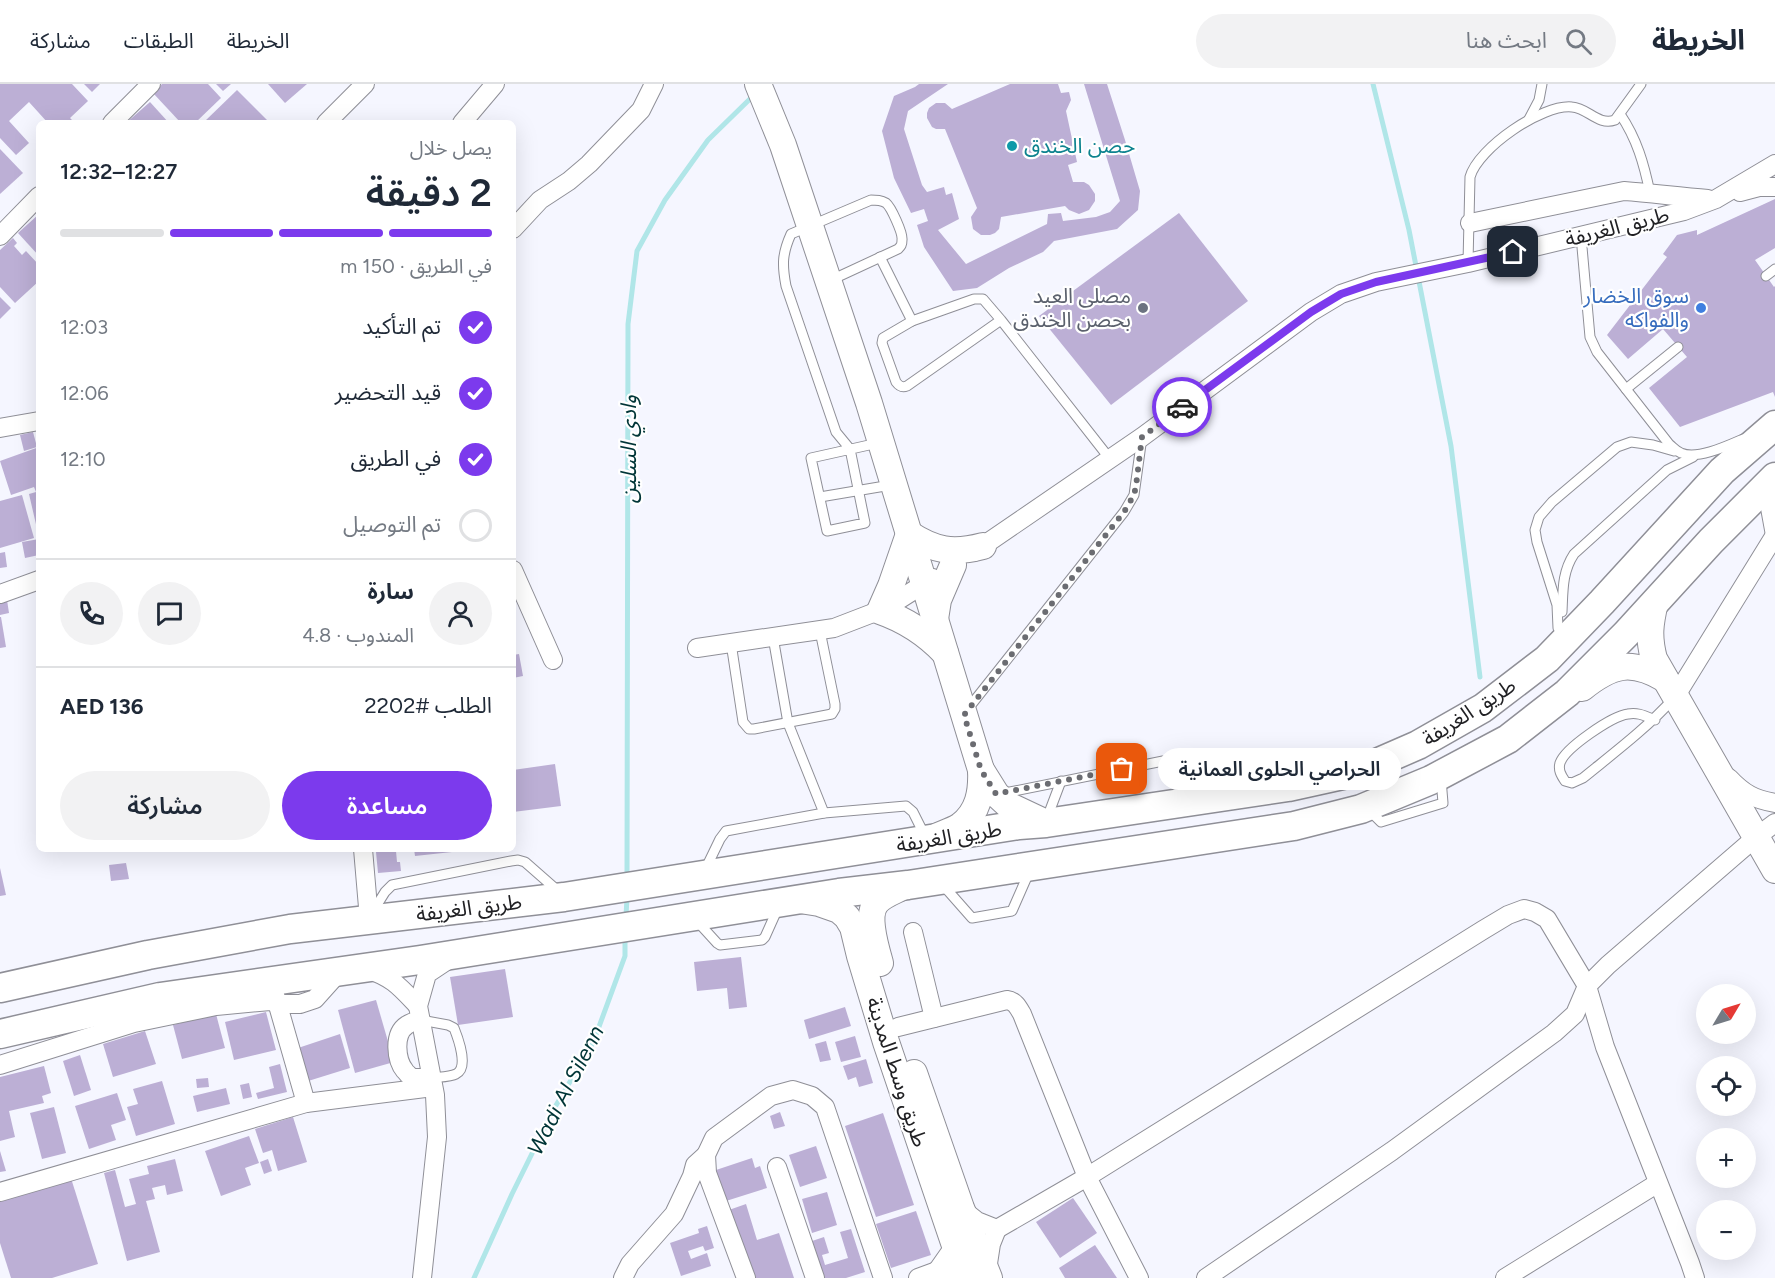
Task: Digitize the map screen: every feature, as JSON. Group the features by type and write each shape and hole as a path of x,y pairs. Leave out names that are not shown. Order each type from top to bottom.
{"main road":[{"name":"طريق الغريفة","path":"0,988 148,955 290,929 564,897 1019,825 1206,800 1288,787 1356,772 1418,746 1483,708 1547,658 1602,602 1722,471 1774,426"},
{"name":"طريق الغريفة","path":"0,1034 160,997 274,992 351,969 1294,826 1366,807 1440,776 1508,739 1567,693 1710,541 1770,481"}],"street":[{"path":"115,120 151,84"},
{"path":"329,120 365,84"},
{"path":"465,120 495,84"},
{"path":"516,226 540,200 569,181 589,164 640,110 654,84"},
{"path":"758,84 783,145 881,442 981,770 980,800 972,813 960,826 927,841"},
{"name":"طريق الغريفة","path":"697,648 834,628 880,611 983,546 1142,437 1311,312 1341,294 1376,282 1684,211 1716,199 1774,167"},
{"path":"1470,223 1624,191 1716,199 1753,188 1775,187"},
{"path":"0,236 36,199"},
{"path":"0,428 36,422"},
{"path":"1670,688 1775,535 1770,481"},
{"path":"909,534 880,611 895,616 922,632 945,653"},
{"path":"909,534 937,549 968,550 983,546"},
{"path":"935,619 938,600 953,565"},
{"path":"516,577 554,660"},
{"path":"0,594 36,581"},
{"path":"1655,602 1649,630 1654,658 1717,766 1765,830 1775,870"},
{"path":"1508,739 1544,720 1601,673 1618,667 1635,667 1651,671 1670,688"},
{"path":"1717,766 1741,791 1759,800 1775,802"},
{"path":"981,770 996,794 1008,805 1046,823"},
{"path":"1206,1278 1392,1151 1554,1034 1575,1014 1587,986 1608,965 1765,830"},
{"path":"363,852 369,919"},
{"name":"طريق وسط المدينة","path":"908,885 877,901 872,909 872,931 885,986 962,1208 981,1276"},
{"name":"طريق وسط المدينة","path":"788,901 819,903 839,910 853,927 886,1042 952,1237 981,1276"},
{"path":"981,1276 997,1229 1087,1177 1508,915 1524,909 1535,912 1546,919 1587,986 1605,1047 1695,1278"},
{"path":"913,932 934,1018"},
{"path":"422,1278 437,1137 433,1082 419,1013 427,974 463,952"},
{"path":"351,969 385,975 400,986 419,1013"},
{"path":"0,1065 134,1023 216,1006 270,1001 274,992"},
{"path":"274,992 306,1103"},
{"path":"898,1027 1007,1000 1016,1004 1087,1177 1139,1278"},
{"path":"419,1013 403,1027 399,1035 397,1053 405,1072 412,1078 433,1082"},
{"path":"0,1192 306,1103 433,1082"},
{"path":"623,1278 630,1264 674,1214 695,1166 706,1155 714,1138 771,1096 793,1090 812,1096 825,1107 883,1278"},
{"path":"706,1155 707,1173 746,1278"},
{"path":"777,1167 815,1278"},
{"path":"1505,1278 1658,1183"},
{"path":"962,1208 977,1221 997,1229"},
{"path":"937,1271 951,1251 952,1237"},
{"path":"918,1278 937,1271 949,1273 957,1278"}],"lane":[{"path":"1529,119 1539,100 1542,84"},
{"path":"1462,264 1470,223 1470,177 1475,164 1485,152 1529,119 1550,110 1575,107 1605,121 1615,120 1641,84"},
{"path":"1620,114 1639,147 1650,193"},
{"path":"828,282 898,249 902,236 885,202 871,200 791,234 784,250 782,268 786,286 836,432 850,449 865,523 827,531 811,458 850,449 881,442"},
{"path":"1581,236 1590,337 1597,352 1669,444 1677,451"},
{"path":"880,257 912,321"},
{"path":"1766,276 1775,269"},
{"path":"1001,320 903,387 896,382 882,340 885,336 912,321 978,298 983,299 1001,320 1110,459"},
{"path":"1626,388 1678,347"},
{"path":"1547,658 1562,612 1565,573 1574,554 1667,470 1681,462 1774,426"},
{"path":"964,715 1124,512 1134,495 1142,437"},
{"path":"1558,627 1557,605 1537,542 1535,525 1539,517 1552,502 1617,447 1631,441 1691,455 1701,454"},
{"path":"820,497 893,484"},
{"path":"731,643 743,722 745,726 754,729 832,714 835,709 820,630"},
{"path":"773,637 788,723 824,813"},
{"path":"1655,720 1638,713 1618,716 1589,734 1566,754 1560,764 1560,773 1565,781 1572,783 1583,778 1655,720 1670,688"},
{"path":"996,794 1163,761 1174,765 1206,800"},
{"path":"1046,823 1061,781"},
{"path":"702,875 722,834 726,831 824,813 906,806 913,812 927,841"},
{"path":"369,919 385,892 392,885 518,860 525,862 564,897"},
{"path":"939,880 972,918 1012,911 1032,866"},
{"path":"419,1013 454,1028 463,1061 463,1066 457,1074 433,1082"}],"building":[{"path":"0,84 72,84 88,101 70,118 72,120 45,120 29,102 9,121 29,143 16,155 0,138"},
{"path":"84,84 100,84 92,92"},
{"path":"162,84 208,84 221,98 198,120 178,120 153,93"},
{"path":"216,84 231,84 223,91"},
{"path":"268,84 307,84 285,103"},
{"path":"919,84 948,84 908,111 904,129 922,185 927,192 944,187 946,195 952,193 959,219 938,230 966,264 1047,224 1048,214 1061,213 1063,221 1096,217 1110,212 1120,201 1084,84 1107,84 1140,191 1138,210 1117,229 1054,241 1043,252 1009,268 977,288 953,291 924,247 917,225 928,221 924,209 911,213 894,178 882,131 894,96"},
{"name":"حصن الخندق","path":"1010,84 1058,84 1061,93 1069,92 1071,100 1066,111 1077,162 1068,165 1073,182 1084,182 1089,185 1095,194 1095,201 1089,210 1079,214 1065,206 1001,217 999,229 995,233 981,235 973,229 971,217 977,208 945,129 932,127 927,113 929,108 936,103 945,103 952,109"},
{"path":"237,90 267,120 206,120"},
{"path":"150,102 166,120 129,120"},
{"path":"0,149 23,173 0,194"},
{"name":"سوق الخضار والفواكه","path":"1775,199 1775,248 1755,260 1775,286 1775,397 1773,392 1680,427 1649,388 1687,357 1663,329 1628,359 1607,335 1667,257 1663,254 1677,235 1697,230 1697,235"},
{"name":"مصلى العيد بحصن الخندق","path":"1179,213 1248,301 1111,405 1039,316"},
{"path":"36,217 36,253 18,233"},
{"path":"13,238 17,243 14,246 22,255 26,251 36,262 36,284 15,303 0,287 0,250"},
{"path":"0,297 11,308 0,319"},
{"path":"33,432 36,447 24,451 20,435"},
{"path":"36,448 36,492 34,487 11,495 0,461"},
{"path":"36,492 36,524 29,494"},
{"path":"22,495 34,538 0,548 0,501"},
{"path":"36,540 36,556 25,558 22,542"},
{"path":"5,552 7,567 0,568 0,553"},
{"path":"7,600 9,613 0,615 0,601"},
{"path":"0,617 6,647 0,648"},
{"path":"516,654 519,654 523,676 516,677"},
{"path":"555,764 561,806 516,812 516,770"},
{"path":"376,852 396,852 401,871 378,873"},
{"path":"414,852 452,852 415,856"},
{"path":"126,863 129,879 111,881 109,865"},
{"path":"0,868 6,895 0,896"},
{"path":"741,957 747,1007 729,1009 727,988 697,991 694,962"},
{"path":"505,969 513,1017 458,1025 450,977"},
{"path":"376,1000 394,1062 355,1073 338,1010"},
{"path":"845,1007 851,1026 809,1039 804,1020"},
{"path":"266,1012 276,1050 234,1060 225,1022"},
{"path":"216,1014 225,1048 182,1059 173,1025"},
{"path":"145,1031 156,1064 113,1077 103,1044"},
{"path":"340,1034 350,1068 305,1082 295,1049"},
{"path":"855,1036 861,1057 841,1062 835,1042"},
{"path":"826,1041 831,1060 820,1062 815,1044"},
{"path":"80,1055 91,1090 74,1096 63,1061"},
{"path":"866,1059 873,1083 859,1087 856,1077 848,1080 843,1066"},
{"path":"280,1064 287,1092 258,1099 256,1093 274,1088 269,1067"},
{"path":"44,1066 51,1093 42,1096 44,1103 9,1111 15,1137 0,1141 0,1077"},
{"path":"208,1078 209,1087 197,1088 196,1079"},
{"path":"162,1081 175,1124 136,1136 127,1107 138,1104 133,1089"},
{"path":"249,1083 252,1097 243,1099 240,1085"},
{"path":"226,1088 230,1104 197,1112 193,1096"},
{"path":"117,1093 126,1120 111,1125 116,1140 89,1149 75,1106"},
{"path":"54,1107 66,1153 42,1159 30,1113"},
{"path":"780,1112 785,1126 774,1129 770,1116"},
{"path":"883,1113 914,1205 876,1217 845,1126"},
{"path":"293,1117 307,1162 278,1171 272,1150 263,1153 255,1129"},
{"path":"249,1136 259,1163 245,1168 251,1185 221,1196 205,1151"},
{"path":"816,1146 827,1178 800,1187 789,1155"},
{"path":"0,1151 6,1171 0,1172"},
{"path":"752,1158 755,1168 760,1166 767,1188 726,1201 716,1170"},
{"path":"175,1159 183,1191 167,1195 165,1185 152,1188 155,1199 146,1201 160,1252 127,1261 104,1173 115,1170 125,1207 136,1204 129,1179 149,1174 147,1166"},
{"path":"268,1159 272,1171 264,1174 260,1162"},
{"path":"70,1175 98,1264 52,1278 11,1278 0,1243 0,1197"},
{"path":"827,1192 837,1225 812,1233 802,1199"},
{"path":"1073,1198 1097,1233 1060,1258 1036,1222"},
{"path":"746,1204 757,1240 779,1233 794,1278 748,1278 726,1211"},
{"path":"916,1211 931,1255 891,1268 876,1224"},
{"path":"707,1226 714,1248 705,1251 703,1246 688,1251 691,1259 707,1253 711,1266 681,1276 670,1243 699,1233 698,1229"},
{"path":"851,1229 865,1272 846,1278 820,1278 809,1242 824,1237 829,1253 822,1255 825,1265 848,1258 840,1232"},
{"path":"1095,1245 1117,1278 1065,1278 1059,1268"}],"waterway":[{"path":"1373,84 1409,230 1451,446 1480,677"},
{"name":"وادي السلين","path":"627,879 628,324 637,251 665,200 708,140 754,95"},
{"name":"Wadi Al Silenn","path":"626,917 627,897"},
{"name":"Wadi Al Silenn","path":"474,1278 555,1107 593,1043 625,956 625,936"}],"way so far":[{"path":"1122,769 996,794 981,770 964,715 1124,512 1134,495 1142,437 1182,407"}],"place":[{"name":"حصن الخندق","path":"1012,146"},
{"name":"مصلى العيد بحصن الخندق","path":"1143,308"},
{"name":"سوق الخضار والفواكه","path":"1701,308"},
{"name":"الحراصي الحلوى العمانية","path":"1122,769"}],"route":[{"path":"1182,407 1311,312 1341,294 1376,282 1513,252"}]}
